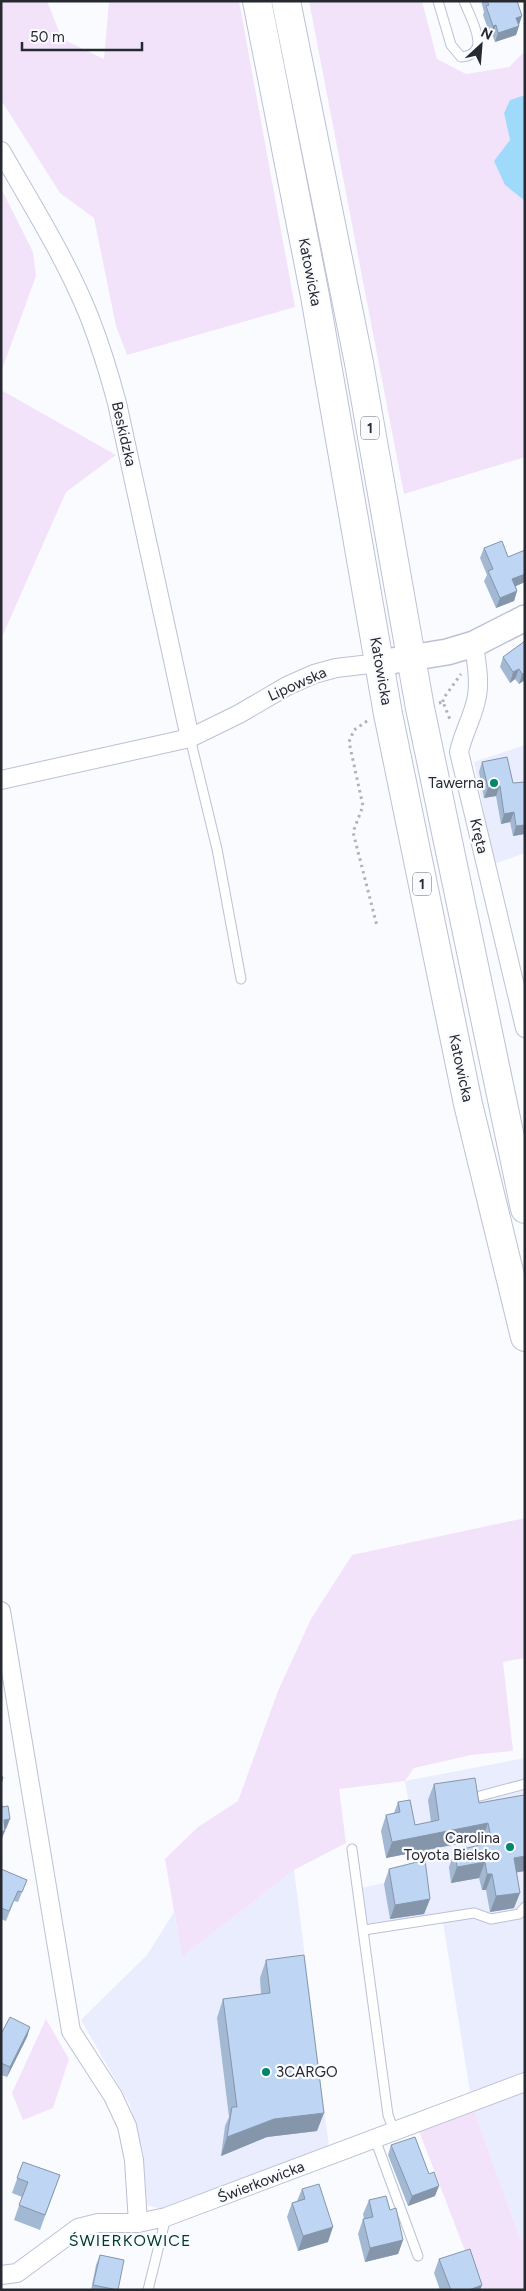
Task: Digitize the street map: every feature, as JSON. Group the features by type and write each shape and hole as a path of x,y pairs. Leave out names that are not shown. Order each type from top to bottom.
{"main road":[{"name":"Katowicka","path":"257,1 315,296 379,663 464,1086 525,1337"},
{"name":"Katowicka","path":"286,1 359,363 411,659 525,1209"}],"street":[{"name":"Beskidzka","path":"1,151 70,276 105,359 118,403 190,738"},
{"name":"Lipowska","path":"1,780 190,738 239,714 286,686 314,674 336,668 411,659 474,644 525,618"},
{"name":"Kręta","path":"474,644 478,680 477,695 462,735 459,752 525,1028"},
{"path":"1,1611 71,2031 90,2064 113,2096 127,2126 134,2160 138,2223"},
{"name":"Świerkowicka","path":"1,2275 16,2273 78,2228 98,2222 138,2223 166,2217 525,2082"}],"lane":[{"path":"438,1 451,45 461,57 471,56 478,50 479,41 464,1"},
{"path":"190,738 217,849 242,978"},
{"path":"480,1796 525,1784"},
{"path":"352,1848 388,2115 394,2131"},
{"path":"364,1930 474,1912 491,1919 519,1914 525,1906"},
{"path":"375,2139 418,2256"},
{"path":"148,2290 166,2217"}],"shaded area":[{"path":"1,1 47,1 62,39 104,59 109,1 239,1 295,307 127,355 116,326 94,218 60,193 1,100"},
{"path":"309,1 422,1 437,59 466,74 509,67 525,51 525,95 510,100 504,113 510,140 505,185 525,201 525,457 404,494"},
{"path":"1,188 33,252 36,276 1,372"},
{"path":"1,390 116,455 66,492 1,639"},
{"path":"525,745 525,853 494,864 474,762"},
{"path":"525,1518 525,1658 503,1662 513,1751 471,1755 414,1768 405,1781 339,1789 346,1843 294,1870 182,1957 165,1859 198,1827 238,1801 278,1691 311,1619 352,1555"},
{"path":"525,1758 525,2073 470,2092 443,1922 360,1936 353,1890 422,1874 405,1781"},
{"path":"294,1870 329,2147 162,2209 147,2205 143,2151 130,2105 81,2020 147,1955 174,1912 182,1957"},
{"path":"46,2019 69,2059 53,2108 23,2120 12,2093"},
{"path":"525,2091 525,2238 520,2239 473,2107"},
{"path":"473,2107 520,2239 525,2238 525,2290 480,2290 419,2131"}],"water":[{"path":"525,95 525,201 505,185 494,161 510,140 504,113 510,100"}],"building":[{"path":"487,1 517,1 522,16 516,18 519,26 498,33 496,25 493,26 486,6 489,5"},
{"path":"502,541 508,557 525,550 525,574 512,579 517,591 500,598 488,571 493,569 484,548"},
{"path":"525,641 525,673 522,674 519,669 513,672 503,657"},
{"path":"507,757 513,783 525,782 525,825 516,826 514,812 504,814 500,786 488,788 482,762"},
{"path":"475,1778 479,1803 525,1796 525,1856 514,1858 520,1893 496,1896 492,1874 487,1874 485,1862 457,1867 455,1851 492,1842 488,1823 392,1842 386,1815 400,1812 398,1802 410,1800 415,1825 439,1820 434,1784"},
{"path":"1,1801 2,1807 8,1806 10,1819 4,1820 5,1831 1,1831"},
{"path":"425,1860 430,1899 395,1905 389,1869"},
{"path":"1,1869 27,1880 22,1892 18,1891 9,1911 1,1908"},
{"name":"3CARGO","path":"304,1955 324,2113 274,2119 227,2137 232,2107 237,2107 223,1999 270,1993 266,1960"},
{"path":"10,2017 30,2027 10,2067 1,2063 1,2034"},
{"path":"415,2137 429,2174 434,2172 439,2186 412,2196 391,2145"},
{"path":"23,2162 60,2175 45,2215 19,2205 28,2182 17,2178"},
{"path":"319,2184 333,2227 303,2236 292,2203 305,2199 302,2189"},
{"path":"386,2196 390,2210 396,2208 403,2240 370,2248 363,2219 373,2217 369,2200"},
{"path":"470,2249 482,2285 469,2290 451,2290 439,2259"},
{"path":"100,2255 124,2260 118,2290 93,2285"}],"place":[{"name":"Tawerna","path":"494,783"},
{"name":"Carolina Toyota Bielsko","path":"510,1847"},
{"name":"3CARGO","path":"266,2072"}],"district":[{"name":"ŚWIERKOWICE","path":"130,2240"}]}
